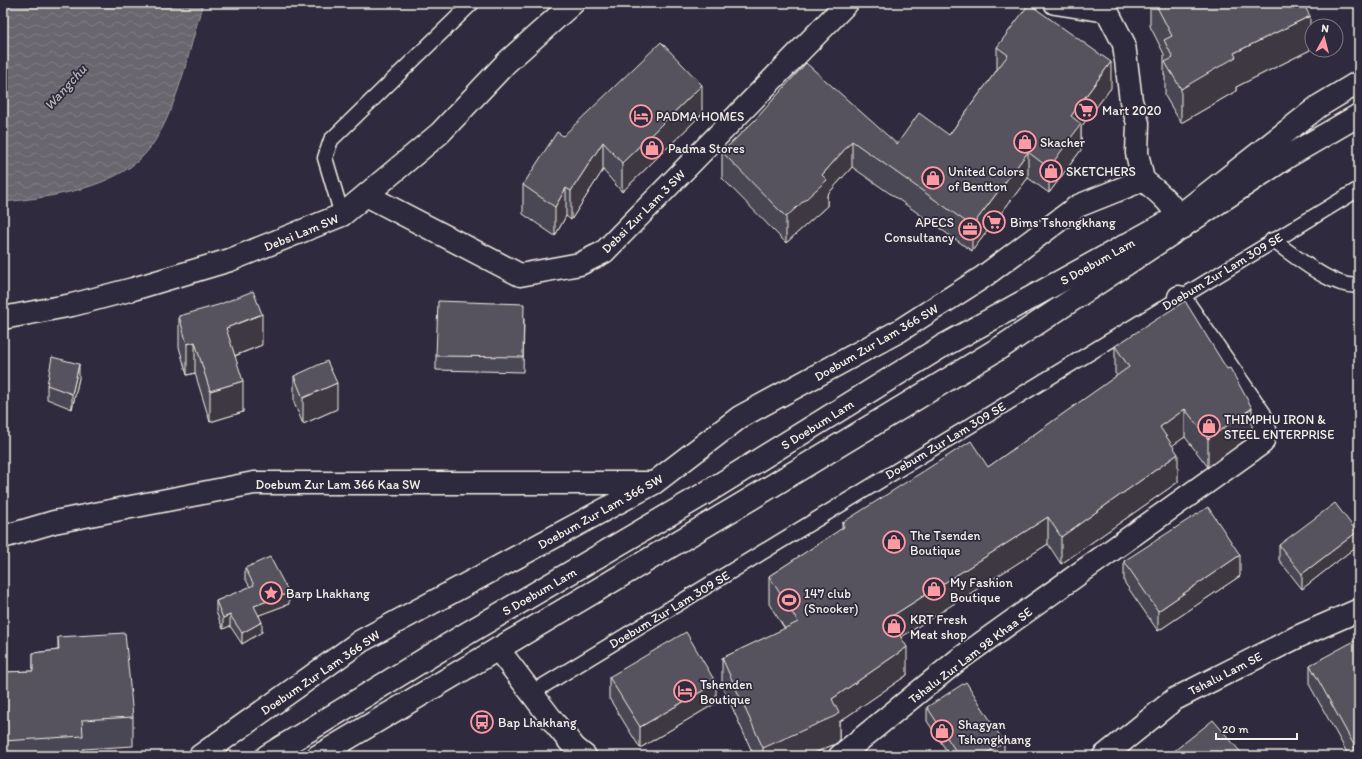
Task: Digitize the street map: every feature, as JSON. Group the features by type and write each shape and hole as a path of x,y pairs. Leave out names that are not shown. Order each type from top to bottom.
{"main road":[{"name":"Debsi Lam SW","path":"3,318 72,305 230,260 342,215 368,196 440,133 507,62 573,3"},
{"name":"Debsi Zur Lam 3 SW","path":"368,196 520,275 580,264 604,252 847,3"},
{"path":"1055,3 1109,7 1124,44 1131,101 1138,123 1136,153 1143,180 1163,196 1181,221"},
{"name":"S Doebum Lam","path":"318,756 1003,346 1181,221 1319,106 1359,82"},
{"name":"S Doebum Lam","path":"267,756 466,634 704,494 941,346 1181,221 1359,115"},
{"name":"Doebum Zur Lam 366 SW","path":"200,756 361,641 654,483 740,417 899,331 983,277 1078,206 1143,180"},
{"name":"Tshalu Zur Lam 98 Khaa SE","path":"840,756 958,660 1262,443 1266,433 1260,415 1179,297"},
{"name":"Doebum Zur Lam 366 Kaa SW","path":"3,537 54,522 254,483 654,483"},
{"name":"Tshalu Lam SE","path":"1104,756 1175,699 1297,637 1359,610"},
{"path":"498,649 565,737 585,756"}],"lane":[{"path":"342,215 325,158 331,140 472,3"},
{"name":"Doebum Zur Lam 309 SE","path":"532,692 1272,240 1359,189"},
{"path":"1272,240 1333,281 1354,286 1359,285"}],"water":[{"name":"Wangchu","path":"3,3 203,3 186,65 171,110 151,147 138,161 124,171 92,186 56,195 3,202"}],"building":[{"path":"1155,3 1303,3 1310,16 1234,53 1236,57 1181,89 1165,62 1173,58 1164,40 1172,36"},
{"path":"1029,4 1111,62 1071,116 1081,124 1049,168 1028,152 972,226 852,141 822,175 827,180 786,217 722,152 755,120 806,63 897,144 919,113 949,135 1008,55 997,47"},
{"path":"661,42 702,85 622,163 603,142 571,191 566,188 555,207 523,185 557,132 563,136"},
{"path":"253,291 262,314 226,328 243,381 210,391 195,342 187,344 179,316 218,305"},
{"path":"438,301 524,304 523,357 436,356"},
{"path":"1185,301 1227,369 1230,368 1252,408 1208,439 1185,409 1160,427 1178,454 1061,537 1048,517 889,618 907,647 832,699 839,713 835,716 763,748 722,658 798,622 769,576 844,527 842,523 971,441 988,467 1129,367 1115,346"},
{"path":"52,357 79,364 72,394 47,385"},
{"path":"327,361 337,383 303,398 294,376"},
{"path":"1335,503 1357,532 1302,574 1279,545"},
{"path":"1208,507 1240,555 1158,611 1124,561"},
{"path":"270,557 289,593 254,606 262,622 242,633 230,615 223,618 216,601 254,585 245,568"},
{"path":"686,632 716,683 640,727 609,677"},
{"path":"125,633 133,717 82,720 83,736 3,741 3,672 33,671 33,653 59,650 58,637"},
{"path":"1356,640 1359,645 1359,744 1355,747 1310,665"},
{"path":"966,682 1004,742 982,756 959,756 927,707"},
{"path":"1213,720 1244,756 1168,756"}],"place":[{"name":"Mart 2020","path":"1086,110"},
{"name":"PADMA HOMES","path":"641,116"},
{"name":"Skacher","path":"1025,142"},
{"name":"Padma Stores","path":"652,148"},
{"name":"SKETCHERS","path":"1051,171"},
{"name":"United Colors of Bentton","path":"933,178"},
{"name":"Bims Tshongkhang","path":"994,222"},
{"name":"APECS Consultancy","path":"970,229"},
{"name":"THIMPHU IRON & STEEL ENTERPRISE","path":"1209,426"},
{"name":"The Tsenden Boutique","path":"894,542"},
{"name":"My Fashion Boutique","path":"934,589"},
{"name":"Barp Lhakhang","path":"271,593"},
{"name":"147 club (Snooker)","path":"789,600"},
{"name":"KRT Fresh Meat shop","path":"894,626"},
{"name":"Tshenden Boutique","path":"685,691"},
{"name":"Bap Lhakhang","path":"482,722"},
{"name":"Shagyan Tshongkhang","path":"942,731"}]}
